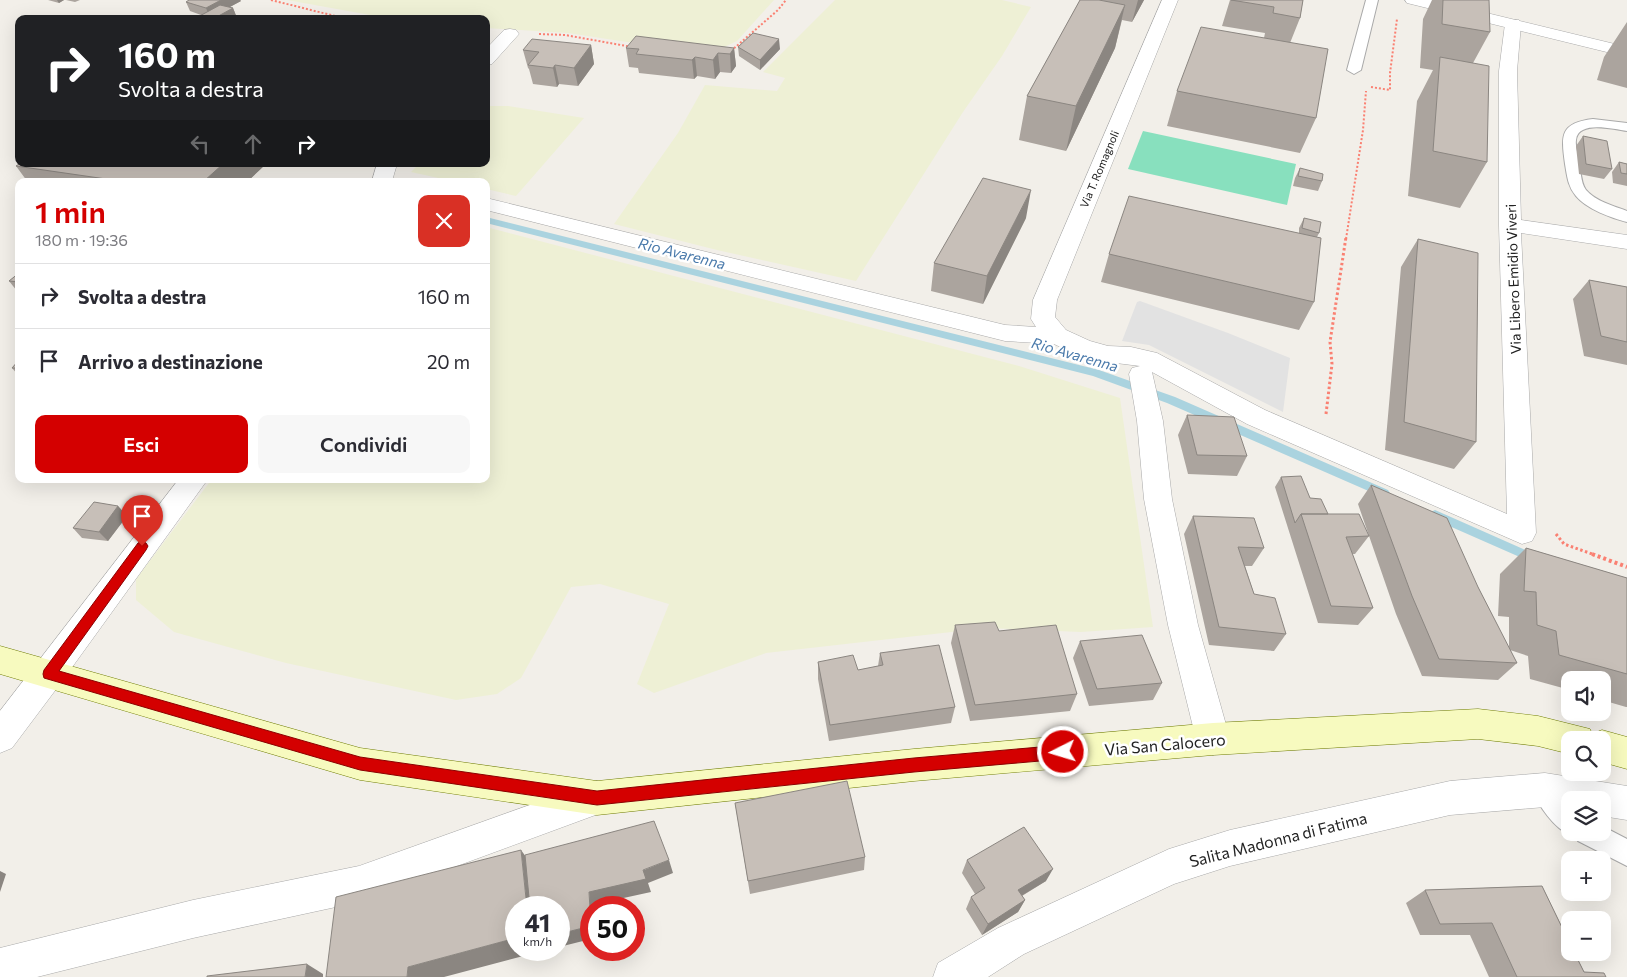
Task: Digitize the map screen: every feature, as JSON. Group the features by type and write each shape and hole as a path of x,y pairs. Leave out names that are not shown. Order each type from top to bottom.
{"main road":[{"name":"Via San Calocero","path":"0,660 360,764 597,798 914,765 1213,739 1478,724 1538,731 1561,736"},
{"path":"1611,749 1627,753"}],"street":[{"name":"Via T. Romagnoli","path":"1058,336 1043,319 1044,300 1170,0"},
{"path":"1413,0 1627,52"},
{"name":"Via Libero Emidio Viveri","path":"1058,336 1082,347 1148,359 1256,417 1522,533 1510,225 1508,71 1514,24"},
{"path":"490,56 510,34"},
{"path":"490,205 1005,333 1058,336"},
{"path":"1510,225 1627,242"},
{"path":"1141,374 1150,421 1158,499 1181,615 1213,739"},
{"path":"0,737 191,483"},
{"name":"Salita Madonna di Fatima","path":"952,977 1011,941 1169,867 1230,848 1450,798 1544,790 1627,803"},
{"path":"0,967 193,919 359,884 597,798"}],"lane":[{"path":"1354,70 1372,0"},
{"path":"1627,127 1607,124 1586,124 1574,128 1568,140 1576,186 1582,194 1590,200 1627,217"},
{"path":"1544,790 1561,811"},
{"path":"1604,841 1627,853"}],"path":[{"path":"271,0 331,15"},
{"path":"726,53 741,43 786,0"},
{"path":"1325,423 1332,364 1330,342 1361,140 1367,86 1390,90 1390,73 1398,14"},
{"path":"510,34 565,35 639,48"}],"green space":[{"path":"287,0 774,0 737,41 718,50 666,48 568,33 490,28 490,15 370,15"},
{"path":"835,0 1002,0 1031,7 1002,56 963,112 856,281 717,250 614,224 678,133 705,85 777,91 785,78 763,72"},
{"path":"490,106 508,106 584,118 516,196 490,190 490,178 438,178 411,172 416,167 490,167"},
{"path":"1143,131 1296,164 1287,205 1128,169"},
{"path":"490,228 1019,366 1120,398 1153,627 1081,632 987,628 766,653 654,693 637,684 669,604 600,584 571,587 521,678 497,694 456,700 286,663 174,632 136,600 136,579 209,483 490,483"}],"shaded area":[{"path":"1140,301 1290,358 1283,412 1149,345 1122,341 1137,302"}],"building":[{"path":"189,0 221,0 206,8 186,2"},
{"path":"1080,0 1099,0 1125,5 1076,106 1027,96"},
{"path":"1231,0 1303,0 1300,18 1273,13 1274,7"},
{"path":"1443,0 1489,0 1490,32 1442,24"},
{"path":"220,5 233,8 220,15 201,15"},
{"path":"1201,27 1328,49 1316,118 1177,91"},
{"path":"753,33 779,39 760,60 738,47"},
{"path":"636,36 734,48 730,54 718,53 713,60 695,57 692,60 636,54 639,49 626,48"},
{"path":"532,39 591,45 574,68 555,65 553,68 528,65 539,52 523,50"},
{"path":"1440,57 1489,66 1487,162 1433,151"},
{"path":"1583,136 1607,141 1612,169 1586,164"},
{"path":"1619,162 1627,164 1627,174 1621,173"},
{"path":"23,167 220,167 207,178 99,178"},
{"path":"1300,168 1323,174 1322,181 1298,176"},
{"path":"983,178 1031,190 987,276 934,263"},
{"path":"1129,196 1321,238 1314,302 1109,254"},
{"path":"1304,218 1321,222 1319,233 1302,228"},
{"path":"1418,239 1478,253 1476,442 1404,422"},
{"path":"15,276 15,282 9,281"},
{"path":"1589,280 1627,287 1627,342 1601,336"},
{"path":"1187,415 1234,417 1247,456 1197,455"},
{"path":"1301,476 1310,498 1321,499 1328,514 1301,514 1295,523 1281,477"},
{"path":"1371,485 1447,518 1478,587 1517,663 1439,659 1412,596"},
{"path":"94,502 118,506 99,532 73,528"},
{"path":"1301,514 1359,514 1369,536 1346,537 1373,608 1331,606"},
{"path":"1193,516 1254,518 1264,548 1238,547 1254,594 1275,598 1286,634 1219,627"},
{"path":"1526,548 1627,578 1627,674 1559,655 1556,631 1537,625 1536,592 1524,591"},
{"path":"995,622 999,631 1056,625 1077,694 975,705 955,625"},
{"path":"1142,635 1162,683 1097,689 1080,641"},
{"path":"939,645 955,707 830,725 818,662 853,655 858,670 883,665 880,653"},
{"path":"847,781 865,857 748,881 735,803"},
{"path":"654,821 669,860 643,870 646,879 589,892 589,896 580,896 580,929 570,931 570,896 529,896 525,855"},
{"path":"1024,827 1053,869 1018,890 1025,900 988,924 971,897 985,888 967,860"},
{"path":"521,850 526,896 505,896 505,941 408,967 407,977 326,977 336,897"},
{"path":"1542,886 1561,925 1561,961 1578,961 1584,972 1604,973 1606,977 1517,977 1492,923 1440,924 1425,890"},
{"path":"307,964 305,977 207,977 207,976"}],"waterway":[{"name":"Rio Avarenna","path":"490,221 1095,373 1171,400 1384,493"},
{"name":"Rio Avarenna","path":"1435,515 1533,558"}],"route":[{"path":"142,546 49,674 360,764 597,798 914,765 1063,752"}]}
